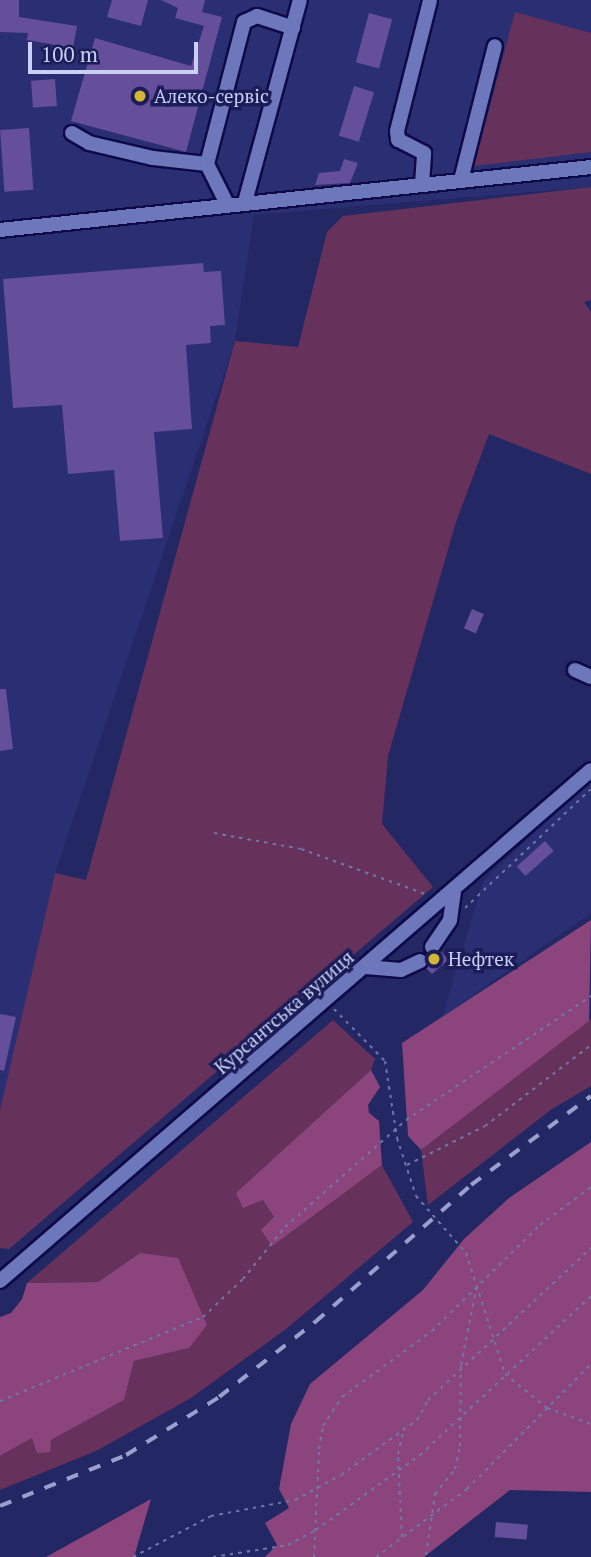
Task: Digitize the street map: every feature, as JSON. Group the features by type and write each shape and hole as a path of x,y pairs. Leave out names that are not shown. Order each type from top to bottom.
{"street":[{"path":"245,202 300,0"},
{"path":"422,184 424,153 419,146 398,140 397,131 430,1"},
{"path":"227,204 206,164 244,22 257,16 293,27"},
{"path":"461,180 495,46"},
{"path":"72,133 89,143 153,158 206,164"},
{"path":"0,230 591,167"},
{"path":"575,670 591,677"},
{"name":"Курсантська вулиця","path":"0,1281 591,770"},
{"path":"432,947 450,920 449,895"},
{"path":"366,967 401,970 420,961"}],"path":[{"path":"462,911 591,789"},
{"path":"214,832 301,849 449,895"},
{"path":"0,1401 203,1317 243,1279 285,1227 395,1130 591,996"},
{"path":"325,1001 386,1061 395,1130 416,1196 466,1254 505,1374 547,1408 591,1424"},
{"path":"406,1166 485,1126 591,1045"},
{"path":"314,1557 323,1426 342,1397 432,1331 540,1225 591,1187"},
{"path":"133,1557 211,1516 295,1500 320,1488 404,1427 591,1248"},
{"path":"426,1555 435,1494 456,1469 461,1416 460,1373 477,1284"},
{"path":"213,1557 288,1545 316,1530 398,1470 591,1296"},
{"path":"376,1557 467,1489 591,1364"},
{"path":"402,1537 398,1470 404,1427"}],"shaded area":[{"path":"0,0 591,0 591,187 254,215 235,341 55,873 0,1110"},
{"path":"515,12 591,33 591,152 474,166"},
{"path":"591,187 591,300 584,302 591,312 591,474 489,434 456,522 388,756 382,824 433,887 9,1249 0,1248 0,1110 55,873 86,880 235,341 298,347 327,232 343,216"},
{"path":"591,778 591,913 442,1017 483,881"},
{"path":"591,920 589,1021 421,1150 408,1136 402,1043"},
{"path":"591,1019 591,1086 552,1109 428,1205 421,1150"},
{"path":"333,1020 375,1059 371,1070 236,1194 263,1200 274,1217 272,1245 382,1165 413,1222 286,1329 191,1398 96,1451 0,1490 0,1456 32,1438 49,1452 51,1440 124,1400 134,1361 189,1348 140,1253 98,1282 27,1283"},
{"path":"371,1070 380,1087 368,1105 369,1113 379,1121 382,1165 272,1246 261,1230 274,1217 263,1200 243,1208 236,1193"},
{"path":"591,1142 591,1492 510,1490 424,1557 265,1557 277,1545 265,1523 289,1508 279,1489 291,1424 310,1384 423,1290 464,1239 509,1198"},
{"path":"140,1253 178,1258 207,1325 189,1348 134,1361 124,1400 51,1440 50,1452 37,1453 32,1438 0,1456 0,1317 11,1313 22,1299 27,1283 98,1282"},
{"path":"151,1499 134,1557 46,1557"}],"building":[{"path":"0,0 19,0 19,17 77,26 73,48 27,40 28,33 0,32"},
{"path":"112,0 148,0 141,26 107,17"},
{"name":"Алеко-сервіс","path":"161,0 205,0 202,12 222,17 186,152 71,121 95,38 191,66 204,26 175,18 178,8"},
{"path":"369,13 392,19 379,68 356,62"},
{"path":"55,79 57,106 33,108 31,81"},
{"path":"354,86 374,92 359,142 339,136"},
{"path":"29,128 33,190 4,192 0,130"},
{"path":"344,159 358,163 350,183 315,185 319,173 340,171"},
{"path":"203,263 204,272 221,271 225,325 210,326 211,343 186,345 192,429 154,432 163,538 120,541 114,470 68,474 62,405 13,408 3,279"},
{"path":"472,609 484,614 476,633 464,628"},
{"path":"0,689 6,689 13,749 0,751"},
{"path":"545,841 554,851 525,876 517,866"},
{"path":"441,951 448,960 432,974 426,968 428,955"},
{"path":"0,1014 16,1017 4,1071 0,1070"},
{"path":"496,1522 528,1525 527,1540 495,1537"}],"railway":[{"path":"0,1506 126,1455 219,1397 315,1322 471,1185 591,1096"}],"place":[{"name":"Алеко-сервіс","path":"140,96"},
{"name":"Нефтек","path":"434,959"}]}
